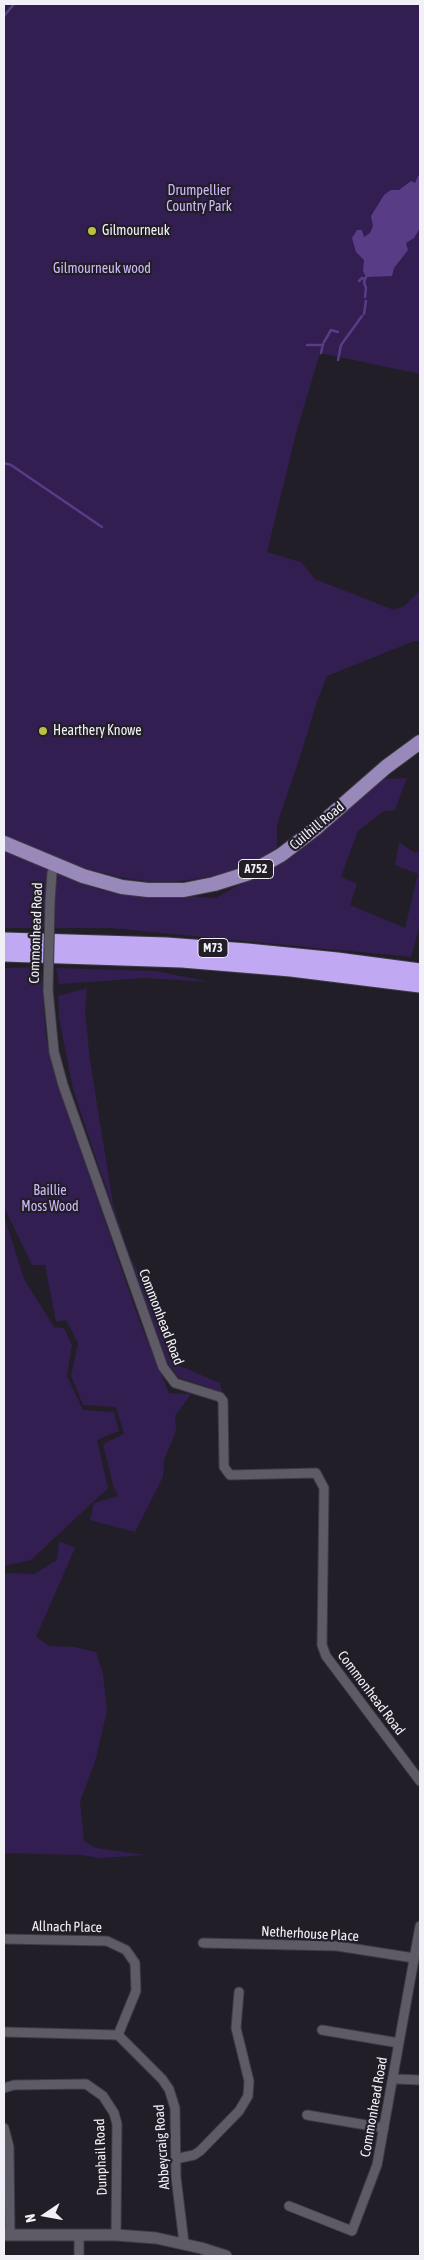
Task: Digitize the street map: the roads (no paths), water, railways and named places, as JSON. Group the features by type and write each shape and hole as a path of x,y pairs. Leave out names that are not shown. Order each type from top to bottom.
{"highway":[{"name":"M73","path":"4,940 166,945 247,951 420,971"},
{"name":"M73","path":"4,954 182,960 291,969 420,985"}],"main road":[{"name":"Cuilhill Road","path":"55,865 96,881 148,890 184,890 238,877 265,864 297,844 386,767 420,742"},
{"name":"A752","path":"4,843 55,865"}],"street":[{"name":"Commonhead Road","path":"55,865 52,874 50,901 48,990 54,1052 63,1085 163,1366 175,1383 220,1397 223,1401 224,1467 230,1476 316,1473 324,1488 322,1645 326,1656 420,1781"},
{"name":"Commonhead Road","path":"289,2206 352,2231 374,2177 414,1958 419,1945 420,1926"},
{"name":"Allnach Place","path":"4,1939 107,1941 126,1950 135,1964 137,1983 134,2000 118,2035"},
{"name":"Netherhouse Place","path":"203,1943 337,1946 414,1958"},
{"path":"176,2159 194,2155 200,2151 239,2111 248,2096 249,2080 236,2028 239,1992"},
{"path":"322,2030 399,2043"},
{"path":"4,2032 118,2035"},
{"name":"Abbeycraig Road","path":"118,2035 162,2079 169,2089 174,2108 176,2159 184,2243"},
{"path":"393,2076 420,2080"},
{"name":"Dunphail Road","path":"4,2088 14,2085 86,2084 96,2089 103,2096 114,2113 117,2124 116,2235"},
{"path":"307,2115 384,2128"},
{"path":"4,2128 9,2147 7,2235 116,2235 156,2238 184,2243 226,2256"},
{"path":"79,2236 79,2256"}],"waterway":[{"path":"4,16 14,4"},
{"path":"365,297 366,288 364,282 366,277"},
{"path":"359,281 362,278 365,279"},
{"path":"364,314 366,301"},
{"path":"338,360 341,345 362,316"},
{"path":"324,342 331,330 338,332"},
{"path":"321,353 323,344"},
{"path":"307,345 323,345"},
{"path":"4,463 11,465 102,527"}],"place":[{"name":"Gilmourneuk","path":"92,231"},
{"name":"Hearthery Knowe","path":"43,731"}],"park label":[{"name":"Drumpellier Country Park","path":"199,200"},
{"name":"Gilmourneuk wood","path":"102,269"},
{"name":"Baillie Moss Wood","path":"50,1200"}]}
